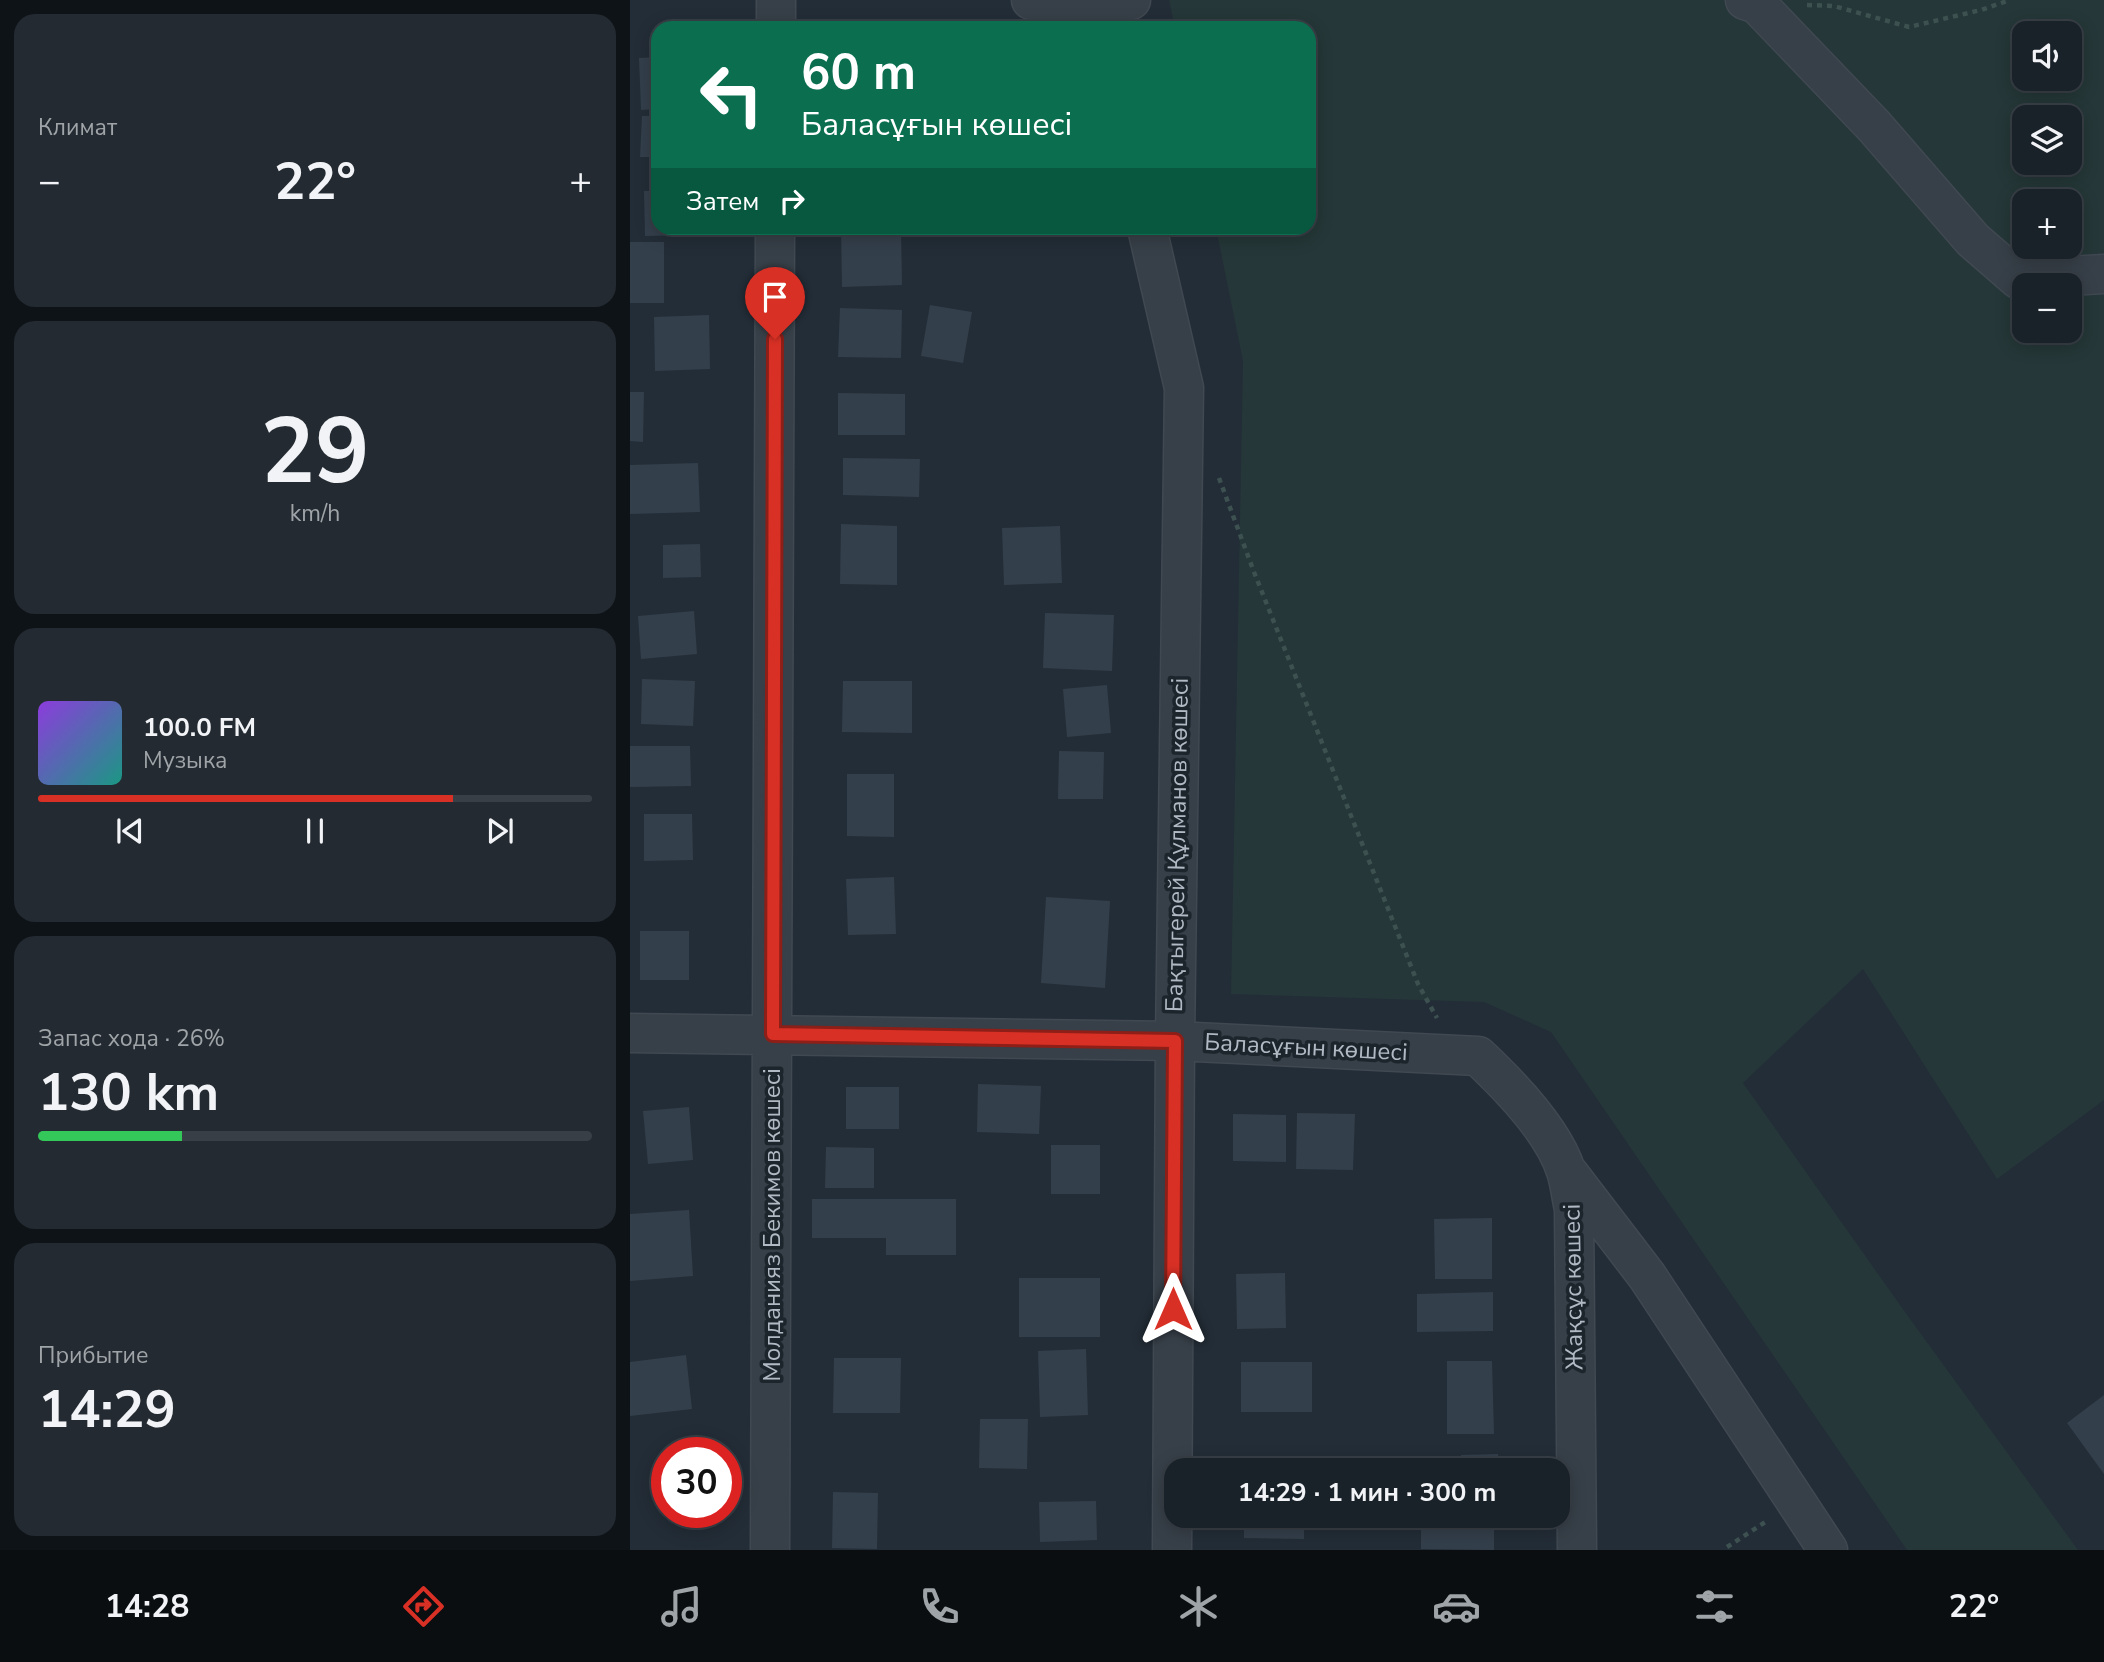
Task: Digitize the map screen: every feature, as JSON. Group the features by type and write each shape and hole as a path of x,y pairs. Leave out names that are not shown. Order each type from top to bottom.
{"street":[{"path":"776,0 776,21"},
{"path":"1031,0 1106,8"},
{"path":"1751,2 1874,126 1973,240 2018,279 2104,274"},
{"name":"Молданияз Бекимов көшесі","path":"770,1550 775,235"},
{"name":"Бақтыгерей Құлманов көшесі","path":"1149,235 1184,388 1175,1041 1172,1550"},
{"name":"Баласұғын көшесі","path":"630,1033 1175,1041 1478,1056"},
{"name":"Жақсұс көшесі","path":"1478,1056 1513,1089 1548,1136 1566,1170 1574,1209 1577,1550"},
{"path":"1566,1170 1647,1276 1828,1550"}],"path":[{"path":"1751,2 1834,6 1909,27 1981,10 2010,0"},
{"path":"1214,466 1418,984 1437,1019"},
{"path":"1727,1547 1796,1502"}],"shaded area":[{"path":"1169,0 2104,0 2104,1100 1997,1179 1863,969 1743,1083 2078,1550 1907,1550 1551,1032 1484,1002 1231,994 1243,361 1217,235 1316,235 1316,21 1174,21"}],"building":[{"path":"651,57 651,109 641,110 639,58"},
{"path":"642,116 651,116 651,157 640,157"},
{"path":"644,191 651,191 651,235 701,235 645,236"},
{"path":"841,235 901,235 902,285 842,287"},
{"path":"630,242 664,242 664,303 630,303"},
{"path":"930,305 972,312 963,363 921,356"},
{"path":"840,308 902,310 901,358 838,357"},
{"path":"709,315 710,369 655,371 654,317"},
{"path":"630,392 644,392 643,442 630,441"},
{"path":"838,393 905,394 905,435 838,435"},
{"path":"843,458 920,459 919,497 843,495"},
{"path":"698,463 700,512 630,514 630,465"},
{"path":"841,524 897,526 897,585 840,584"},
{"path":"1060,526 1062,583 1004,585 1002,528"},
{"path":"700,544 701,577 663,578 663,545"},
{"path":"694,611 697,654 641,659 638,616"},
{"path":"1045,613 1114,615 1112,671 1043,668"},
{"path":"642,679 695,681 693,726 641,724"},
{"path":"843,681 912,681 912,733 842,732"},
{"path":"1107,685 1111,733 1067,737 1063,689"},
{"path":"630,746 690,746 691,786 630,787"},
{"path":"1059,751 1104,752 1103,799 1058,799"},
{"path":"847,774 894,774 894,837 847,836"},
{"path":"644,814 692,814 693,860 644,861"},
{"path":"894,877 896,934 848,935 846,879"},
{"path":"1046,897 1110,901 1105,988 1041,983"},
{"path":"640,931 689,931 689,980 640,980"},
{"path":"978,1084 1041,1086 1039,1134 977,1132"},
{"path":"846,1087 899,1087 899,1129 846,1129"},
{"path":"689,1107 693,1160 648,1164 643,1111"},
{"path":"1297,1113 1355,1114 1353,1170 1296,1169"},
{"path":"1233,1114 1286,1115 1286,1162 1233,1161"},
{"path":"1051,1145 1100,1145 1100,1194 1051,1194"},
{"path":"826,1147 874,1148 874,1188 825,1188"},
{"path":"812,1199 956,1199 956,1255 886,1255 886,1238 812,1238"},
{"path":"689,1210 693,1276 630,1281 630,1214"},
{"path":"1492,1218 1492,1279 1435,1279 1434,1219"},
{"path":"1285,1273 1286,1328 1237,1329 1236,1274"},
{"path":"1019,1278 1100,1278 1100,1337 1019,1337"},
{"path":"1493,1292 1493,1331 1417,1332 1417,1294"},
{"path":"1086,1349 1088,1415 1040,1417 1038,1351"},
{"path":"686,1355 692,1409 630,1416 630,1362"},
{"path":"834,1358 901,1358 900,1413 833,1413"},
{"path":"1447,1361 1492,1361 1494,1434 1447,1434"},
{"path":"1241,1362 1312,1362 1312,1412 1241,1412"},
{"path":"2104,1395 2104,1474 2067,1423"},
{"path":"980,1419 1028,1419 1027,1469 979,1468"},
{"path":"1498,1454 1498,1458 1461,1458 1461,1455"},
{"path":"833,1492 878,1493 877,1549 832,1548"},
{"path":"1096,1501 1097,1540 1040,1542 1039,1502"},
{"path":"1244,1528 1304,1528 1304,1539 1244,1538"},
{"path":"1421,1528 1494,1528 1494,1550 1421,1549"}],"route":[{"path":"775,339 773,1034 1175,1041 1173,1309"}]}
